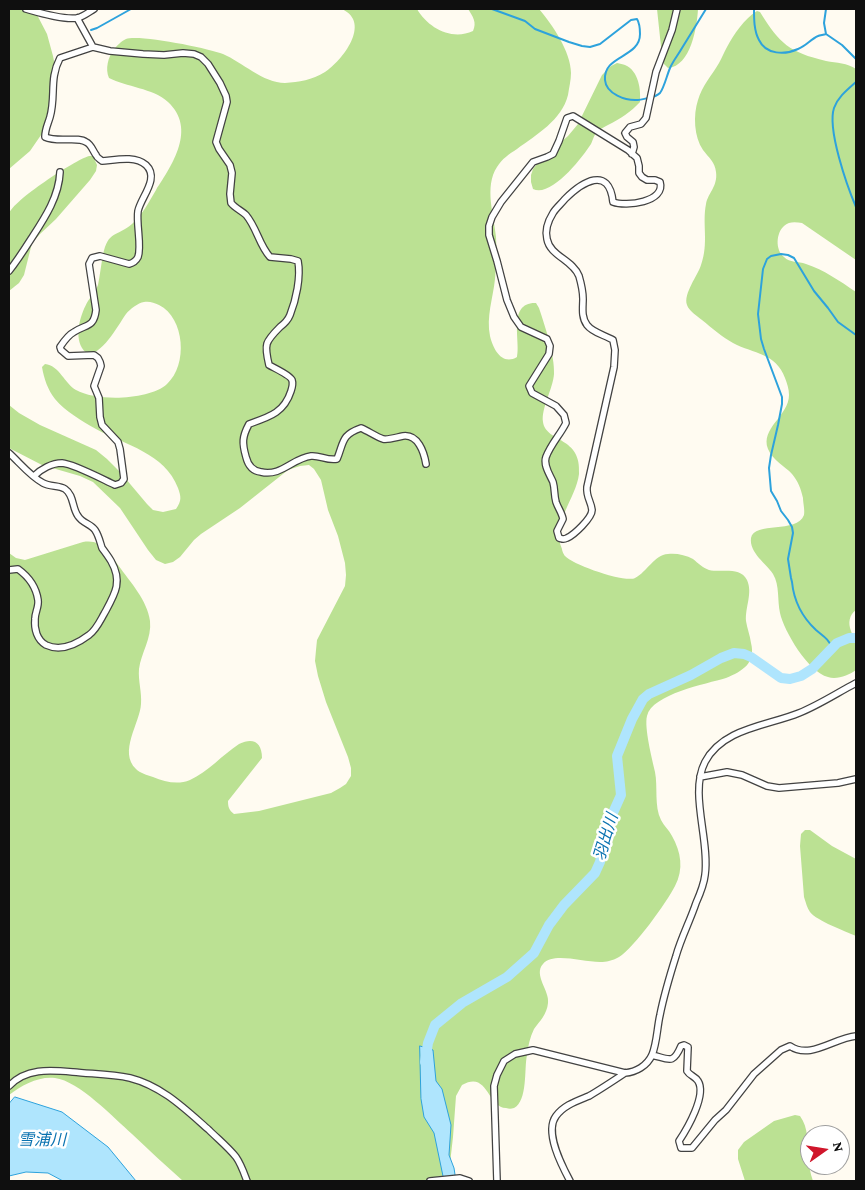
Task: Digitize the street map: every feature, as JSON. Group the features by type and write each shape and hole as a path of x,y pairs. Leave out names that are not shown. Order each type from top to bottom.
{"street":[{"path":"26,9 67,18 78,18 94,9"},
{"path":"632,154 633,142 625,133 630,127 641,124 646,118 656,72 672,30 677,9"},
{"path":"78,18 93,48"},
{"path":"34,476 51,465 61,463 69,464 114,485 124,480 118,442 102,426 100,418 99,398 94,386 101,366 100,362 94,356 68,356 60,347 67,337 75,331 87,327 95,318 96,310 89,264 92,258 100,256 129,264 134,262 138,256 138,212 151,181 150,170 146,164 140,161 130,159 102,162 86,141 45,137 50,117 56,67 60,58 93,48 143,54 194,54 201,57 208,64 220,83 227,102 216,142 230,165 232,173 231,203 245,214 264,251 270,257 291,259 298,262 300,272 290,316 268,340 266,345 266,356 269,365 289,376 292,379 292,387 289,398 282,408 275,414 249,424 244,433 243,448 250,467 263,473 283,469 306,457 337,459 348,434 361,428 386,439 408,436 415,438 419,443 426,464"},
{"path":"573,116 632,154 637,158 639,174 647,180 655,180 662,185 656,196 648,200 624,205 618,204 613,202 612,193 603,180 588,181 568,196 555,210 547,230 546,238 549,245 578,273 581,281 582,307 586,324 594,331 613,340 615,350 612,376 586,494 592,511 589,519 572,535 562,539 559,538 557,531 564,519 557,505 553,482 545,460 552,444 566,424 564,415 556,406 532,393 530,386 549,354 550,346 547,339 521,327 514,316 507,300 489,235 489,226 501,202 533,162 553,154 560,141 567,118 573,116"},
{"path":"9,271 54,199 60,172"},
{"path":"9,453 46,485 66,490 71,495 76,514 80,520 93,527 96,531 103,549 114,568 118,584 109,605 90,634 78,643 64,648 57,648 47,646 36,634 35,618 38,601 35,589 28,576 18,568 9,570"},
{"path":"570,1181 561,1166 557,1153 552,1127 554,1118 572,1103 589,1096 625,1074 647,1064 652,1055 660,1014 676,954 706,875 705,839 699,790 700,776 705,762 714,750 730,736 802,712 856,684"},
{"path":"700,776 727,772 742,775 767,786 779,788 838,783 856,779"},
{"path":"652,1055 669,1060 676,1056 681,1046 688,1047 687,1070 688,1074 698,1079 700,1099 693,1118 679,1141 681,1148 692,1148 715,1120 726,1110 754,1074 781,1050 790,1046 803,1052 824,1047 842,1038 856,1036"},
{"path":"497,1181 494,1086 504,1061 514,1054 533,1050 625,1074"},
{"path":"9,1086 24,1075 49,1070 123,1077 141,1082 162,1091 177,1102 225,1145 236,1158 247,1181"},
{"path":"430,1181 460,1178 469,1181"}],"green space":[{"path":"9,9 34,9 47,34 57,76 50,122 30,151 9,169"},
{"path":"342,9 417,9 427,22 441,31 465,34 473,31 474,28 473,17 468,9 539,9 555,30 568,56 570,65 570,81 565,104 547,126 501,162 493,175 491,183 490,192 496,248 495,279 489,322 491,341 496,351 503,358 512,359 517,357 518,315 527,304 536,303 547,332 554,367 553,380 544,411 543,422 550,434 570,446 578,462 579,474 577,483 562,520 560,530 559,539 565,556 578,564 599,572 629,579 635,578 659,557 671,554 693,559 709,570 735,571 740,573 749,585 746,621 751,640 752,656 747,665 738,672 726,678 681,691 669,696 651,708 646,721 656,778 657,803 661,820 678,848 680,873 678,880 650,924 619,957 601,962 556,958 543,964 540,968 540,973 547,993 548,1003 545,1014 534,1029 529,1042 522,1099 514,1108 508,1109 495,1102 482,1085 477,1082 462,1085 456,1096 448,1181 183,1181 96,1101 75,1086 55,1078 43,1078 19,1088 9,1095 9,553 16,558 25,560 83,542 95,542 108,551 142,599 150,621 148,639 139,669 141,704 129,746 131,762 136,769 144,774 176,783 190,780 203,773 239,744 248,741 256,742 262,753 262,758 228,801 229,808 234,814 259,811 331,793 346,784 351,776 348,757 326,702 315,661 317,640 345,586 345,563 338,536 328,510 321,480 309,465 288,470 240,508 201,534 173,562 165,564 156,560 120,508 93,482 80,476 42,465 9,448 9,405 40,425 96,450 120,472 153,510 163,512 176,509 180,501 180,494 172,476 164,466 143,451 96,429 64,408 50,392 42,367 45,364 50,365 72,387 85,394 123,398 149,393 167,384 174,376 181,354 181,342 174,320 168,311 152,302 142,303 130,310 107,342 94,353 87,353 82,348 80,342 81,317 85,306 98,285 105,247 110,238 132,224 142,212 169,170 179,147 181,135 181,124 168,102 155,94 109,78 107,67 109,59 114,49 124,40 144,38 215,51 269,80 285,83 305,80 320,75 332,67 351,42 354,23 351,15"},
{"path":"657,9 698,9 691,44 687,53 676,66 668,68 664,64"},
{"path":"757,11 760,12 780,39 794,50 813,58 845,64 856,69 856,260 802,223 793,222 786,224 781,229 778,237 779,250 786,259 819,269 856,292 856,610 849,622 856,641 857,656 856,670 846,675 831,678 820,674 805,659 786,630 780,613 778,588 773,574 753,549 751,543 754,533 767,528 793,524 800,521 804,515 803,498 798,482 773,457 768,449 767,442 771,428 788,402 789,393 785,378 781,370 770,359 725,338 691,311 686,301 705,249 706,204 716,177 714,165 703,150 698,139 695,126 696,106 702,90 733,37 744,22"},
{"path":"617,63 630,68 636,76 640,92 640,102 625,115 600,129 581,158 557,182 548,188 533,189 531,175 533,169 578,124 602,75"},
{"path":"89,156 93,156 97,165 96,171 56,219 32,243 24,275 19,283 9,291 9,214 32,191 58,173"},
{"path":"805,830 810,830 832,846 856,859 856,936 819,919 808,909 804,897 800,846 801,834"},
{"path":"795,1115 800,1116 805,1125 800,1125 800,1175 811,1175 813,1181 745,1181 738,1159 738,1150 744,1142 774,1121"}],"water":[{"path":"420,1046 433,1050 436,1081 442,1089 451,1125 449,1155 456,1181 444,1181 434,1133 424,1117 421,1099"},
{"name":"雪浦川","path":"15,1097 62,1112 108,1147 136,1181 63,1181 48,1173 26,1172 9,1176 9,1104"}],"waterway":[{"path":"91,30 131,9"},
{"path":"492,9 525,21 535,29 569,42 590,47 600,44 631,20 637,19 640,28 638,42 634,48 610,66 606,72 605,80 606,85 617,96 633,100 650,98 660,93 673,63 706,9"},
{"path":"754,9 757,36 762,45 771,51 782,53 793,51 804,46 815,37 826,34"},
{"path":"826,9 824,23 826,34 842,45 856,59"},
{"path":"856,82 838,100 834,108 833,117 833,129 839,158 856,207"},
{"path":"832,648 827,640 807,620 797,603 788,559 793,533 792,527 771,491 769,468 782,397 761,339 758,314 763,269 767,259 781,254 794,258 814,291 838,322 856,335"},
{"name":"羽出川","path":"425,1062 428,1043 435,1025 462,1003 507,977 534,953 549,925 564,905 595,873 600,862 608,824 621,795 617,756 632,719 643,699 649,694 734,653 751,657 781,678 790,679 801,676 812,669 837,643 849,638 856,638"}]}
